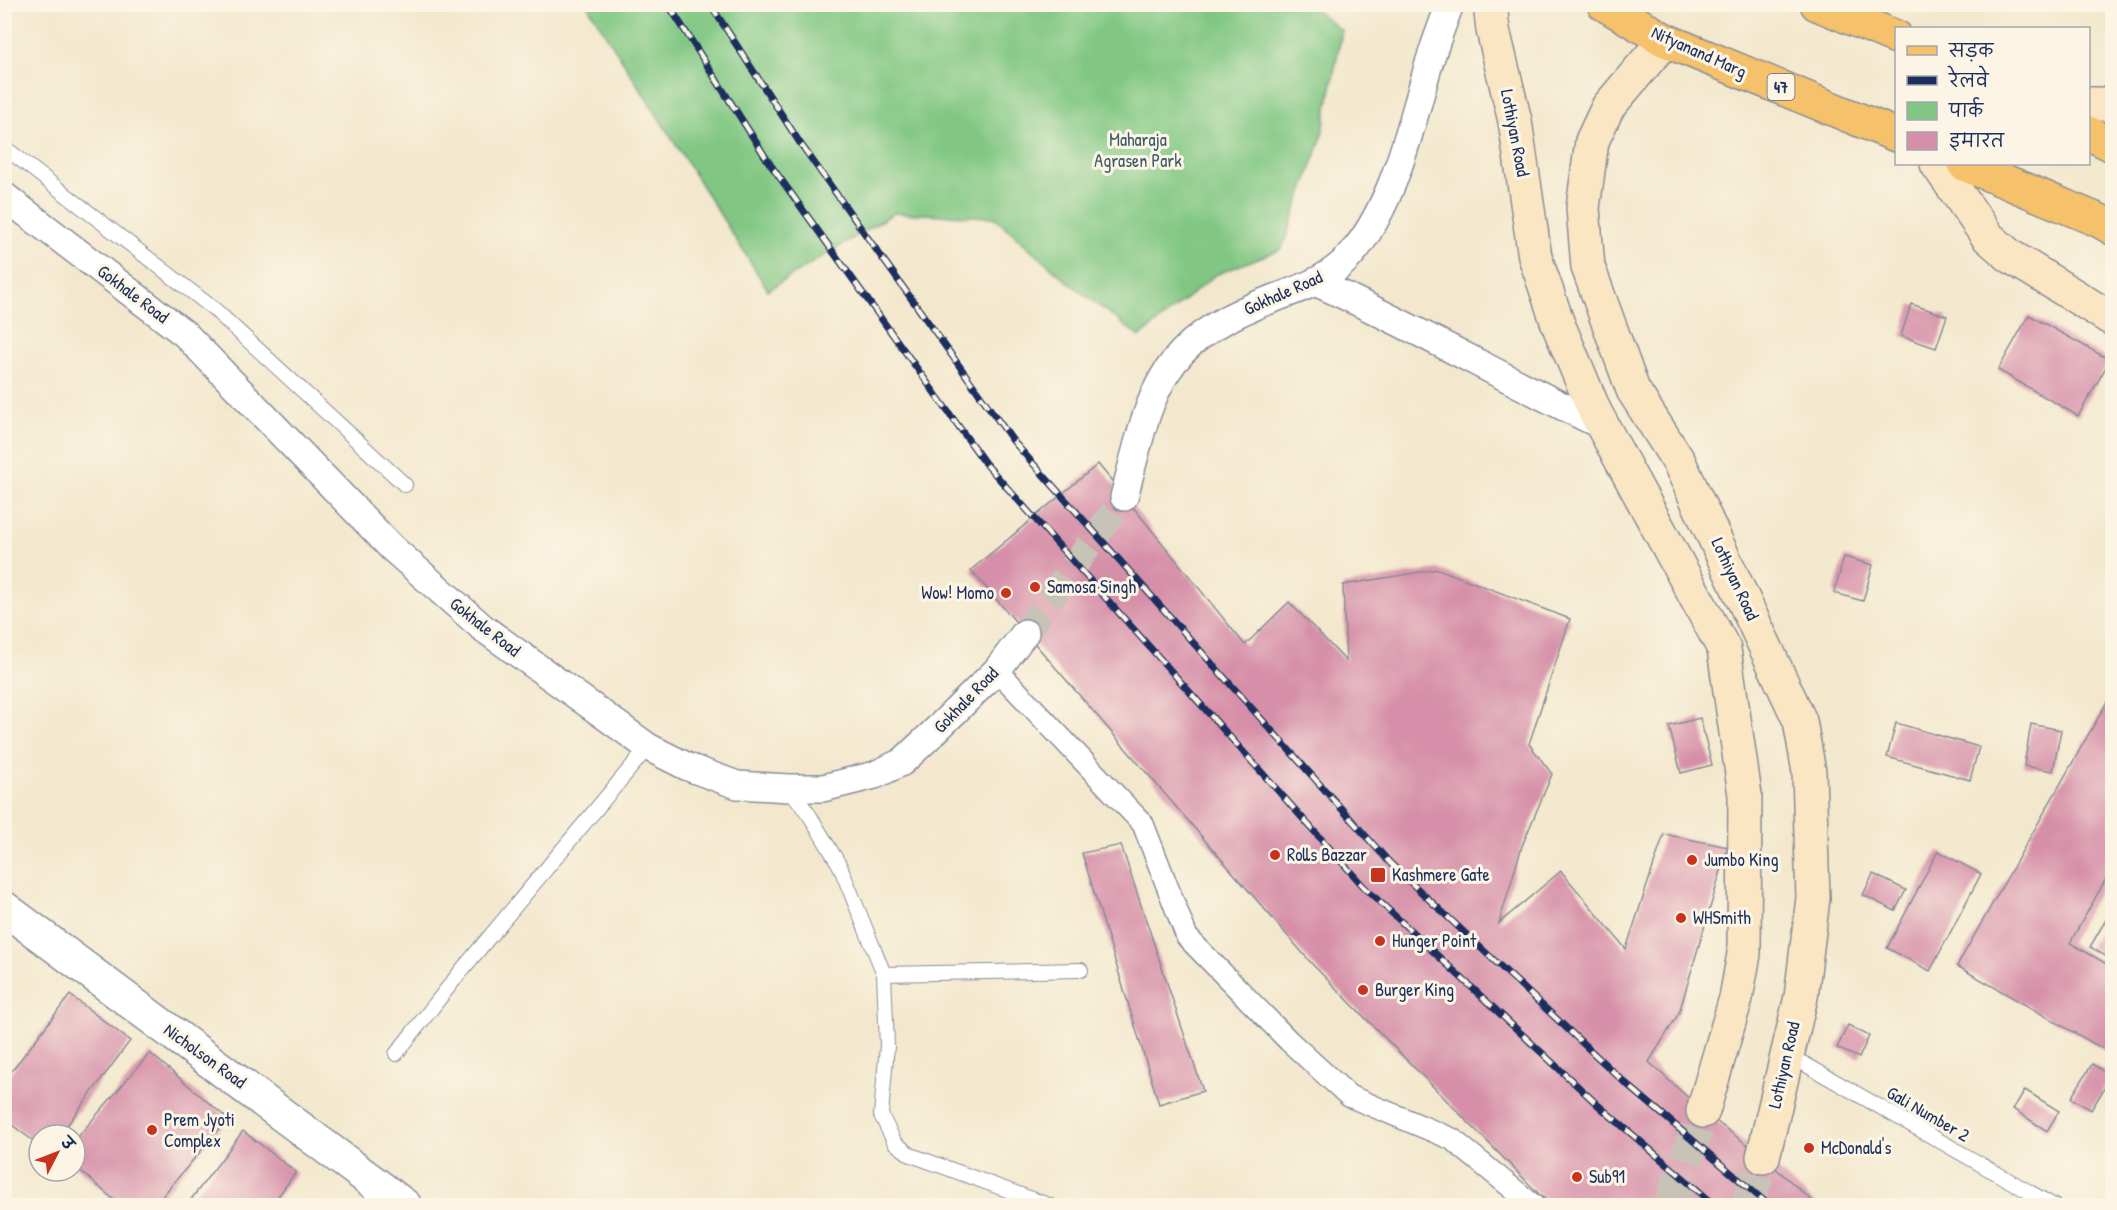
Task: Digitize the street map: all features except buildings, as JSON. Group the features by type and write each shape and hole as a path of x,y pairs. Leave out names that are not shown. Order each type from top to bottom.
{"main road":[{"name":"Lothiyan Road","path":"1490,4 1492,30 1515,121 1535,257 1558,324 1603,426 1724,649 1745,795 1744,954 1737,998 1703,1112"},
{"name":"Nityanand Marg","path":"1604,4 1665,40 1895,135"},
{"path":"1817,4 1863,13 1895,36"},
{"name":"Lothiyan Road","path":"1665,40 1608,107 1592,141 1583,208 1588,267 1633,390 1679,462 1800,721 1809,772 1814,898 1806,970 1763,1157"},
{"path":"2090,104 2112,104"},
{"path":"2090,134 2112,145"},
{"path":"1938,165 1988,237 2010,256 2112,318"},
{"path":"1966,165 2106,224"}],"street":[{"name":"Gokhale Road","path":"1124,496 1146,412 1167,369 1185,346 1204,331 1244,310 1315,282 1343,263 1372,226 1411,128 1431,58 1450,4"},
{"name":"Gokhale Road","path":"4,196 185,334 392,548 483,628 648,747 688,767 737,785 789,788 823,788 875,776 902,762 997,670 1025,633"},
{"path":"1315,282 1392,317 1515,384 1603,426"},
{"path":"997,670 1143,824 1187,937 1289,1041 1349,1096 1452,1139 1534,1206"},
{"name":"Nicholson Road","path":"4,908 405,1206"}],"lane":[{"path":"4,147 214,309 405,485"},
{"path":"396,1054 454,979 648,747"},
{"path":"789,788 810,816 840,866 884,974 887,1046 881,1115 895,1143 911,1155 1051,1206"},
{"path":"884,974 1081,970"},
{"name":"Gali Number 2","path":"1786,1053 2054,1206"}],"green space":[{"name":"Maharaja Agrasen Park","path":"587,5 1309,5 1342,31 1321,140 1282,249 1215,275 1140,337 1069,283 994,217 894,213 768,290"}],"tunnel":[{"path":"1025,633 1124,497"},
{"path":"1670,1206 1703,1111"},
{"path":"1747,1206 1763,1157"}],"railway":[{"path":"668,4 770,164 985,463 1365,888 1599,1106 1716,1206"},
{"path":"710,4 800,143 1013,441 1390,863 1622,1080 1770,1206"}],"place":[{"name":"Samosa Singh","path":"1035,587"},
{"name":"Wow! Momo","path":"1006,593"},
{"name":"Rolls Bazzar","path":"1275,855"},
{"name":"Jumbo King","path":"1692,860"},
{"name":"Kashmere Gate","path":"1378,875"},
{"name":"WHSmith","path":"1681,918"},
{"name":"Hunger Point","path":"1380,941"},
{"name":"Burger King","path":"1363,990"},
{"name":"Prem Jyoti Complex","path":"152,1130"},
{"name":"McDonald's","path":"1809,1148"},
{"name":"Sub91","path":"1577,1177"}]}
